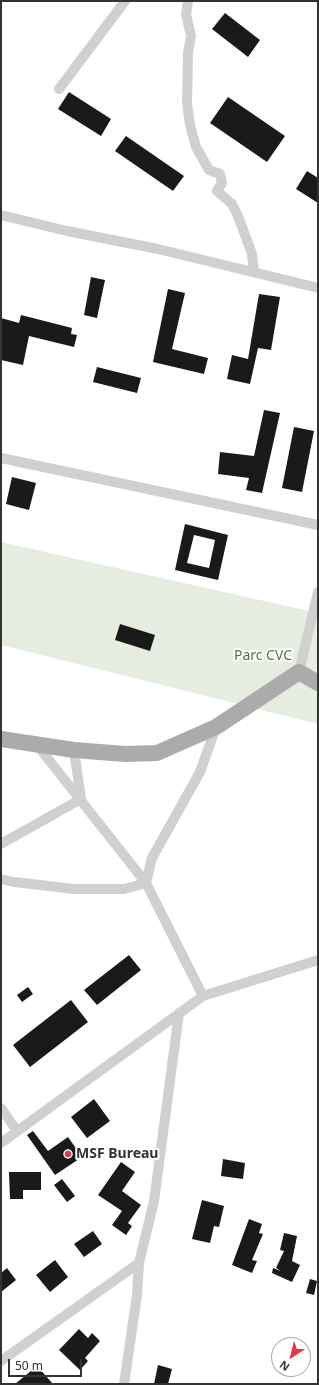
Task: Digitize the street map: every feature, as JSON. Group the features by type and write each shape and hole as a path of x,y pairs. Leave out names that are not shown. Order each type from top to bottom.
{"main road":[{"path":"1,739 74,750 125,754 157,753 216,727 299,672 318,682"}],"street":[{"path":"59,89 125,1"},
{"path":"188,1 186,14 191,36 188,53 186,103 190,125 196,147 209,170 220,174 222,183 217,190 232,204 238,216 252,254 254,272"},
{"path":"1,215 67,231 158,249 318,288"},
{"path":"1,458 318,525"},
{"path":"299,672 318,592"},
{"path":"146,883 152,858 200,772 216,727"},
{"path":"37,745 146,883 204,996"},
{"path":"74,750 81,799"},
{"path":"1,844 81,799"},
{"path":"1,879 14,882 74,889 124,889 146,883"},
{"path":"1,1142 178,1013 204,996 318,960"},
{"path":"124,1384 137,1295 139,1263 154,1201 178,1013"},
{"path":"1,1108 17,1131"},
{"path":"1,1361 139,1263"}],"green space":[{"name":"Parc CVC","path":"1,542 318,613 318,724 1,645"}],"building":[{"path":"225,13 260,40 248,57 212,29"},
{"path":"69,92 111,119 101,136 58,109"},
{"path":"228,97 285,136 267,162 210,123"},
{"path":"126,136 184,176 173,191 115,151"},
{"path":"307,171 318,178 318,203 296,189"},
{"path":"91,277 105,280 97,318 84,315"},
{"path":"168,289 185,293 172,349 208,358 204,374 153,362"},
{"path":"259,294 280,297 271,350 258,348 250,384 227,379 232,355 248,359"},
{"path":"21,315 72,328 71,334 77,335 74,347 29,336 23,365 1,360 1,318 19,323"},
{"path":"97,367 141,378 137,393 93,382"},
{"path":"264,410 280,413 262,493 246,490 249,478 218,474 220,452 254,456"},
{"path":"294,427 314,431 302,492 282,488"},
{"path":"12,477 36,483 29,510 6,504"},
{"path":"185,524 228,535 218,580 175,570","holes":["194,535 215,540 209,568 187,563"]},
{"path":"120,624 155,635 150,651 115,640"},
{"path":"129,955 141,970 97,1005 84,990"},
{"path":"28,987 33,994 22,1002 17,995"},
{"path":"71,1000 88,1022 30,1067 13,1045"},
{"path":"94,1099 110,1121 87,1138 71,1117"},
{"name":"MSF Bureau","path":"33,1131 48,1151 68,1137 82,1157 55,1175 27,1135"},
{"path":"223,1159 245,1163 243,1179 221,1176"},
{"path":"121,1162 135,1172 122,1191 141,1205 128,1223 132,1226 126,1235 112,1225 122,1211 98,1195"},
{"path":"9,1172 41,1172 41,1190 23,1190 23,1199 10,1199"},
{"path":"62,1179 75,1196 67,1202 54,1185"},
{"path":"202,1200 224,1206 219,1227 214,1226 210,1243 192,1239"},
{"path":"249,1219 262,1224 259,1233 263,1234 252,1260 257,1261 252,1273 232,1265"},
{"path":"93,1231 102,1244 84,1257 74,1244"},
{"path":"284,1233 297,1236 292,1261 300,1265 292,1282 272,1273 273,1268 281,1271 276,1268 284,1251 280,1250"},
{"path":"55,1260 68,1277 50,1292 36,1275"},
{"path":"7,1268 16,1280 1,1292 1,1273"},
{"path":"310,1279 317,1281 314,1295 306,1293"},
{"path":"79,1329 88,1338 92,1333 100,1341 85,1358 88,1361 80,1370 59,1350"},
{"path":"158,1365 172,1369 168,1384 154,1384"},
{"path":"37,1366 53,1384 15,1384"}],"place":[{"name":"MSF Bureau","path":"68,1154"}]}
